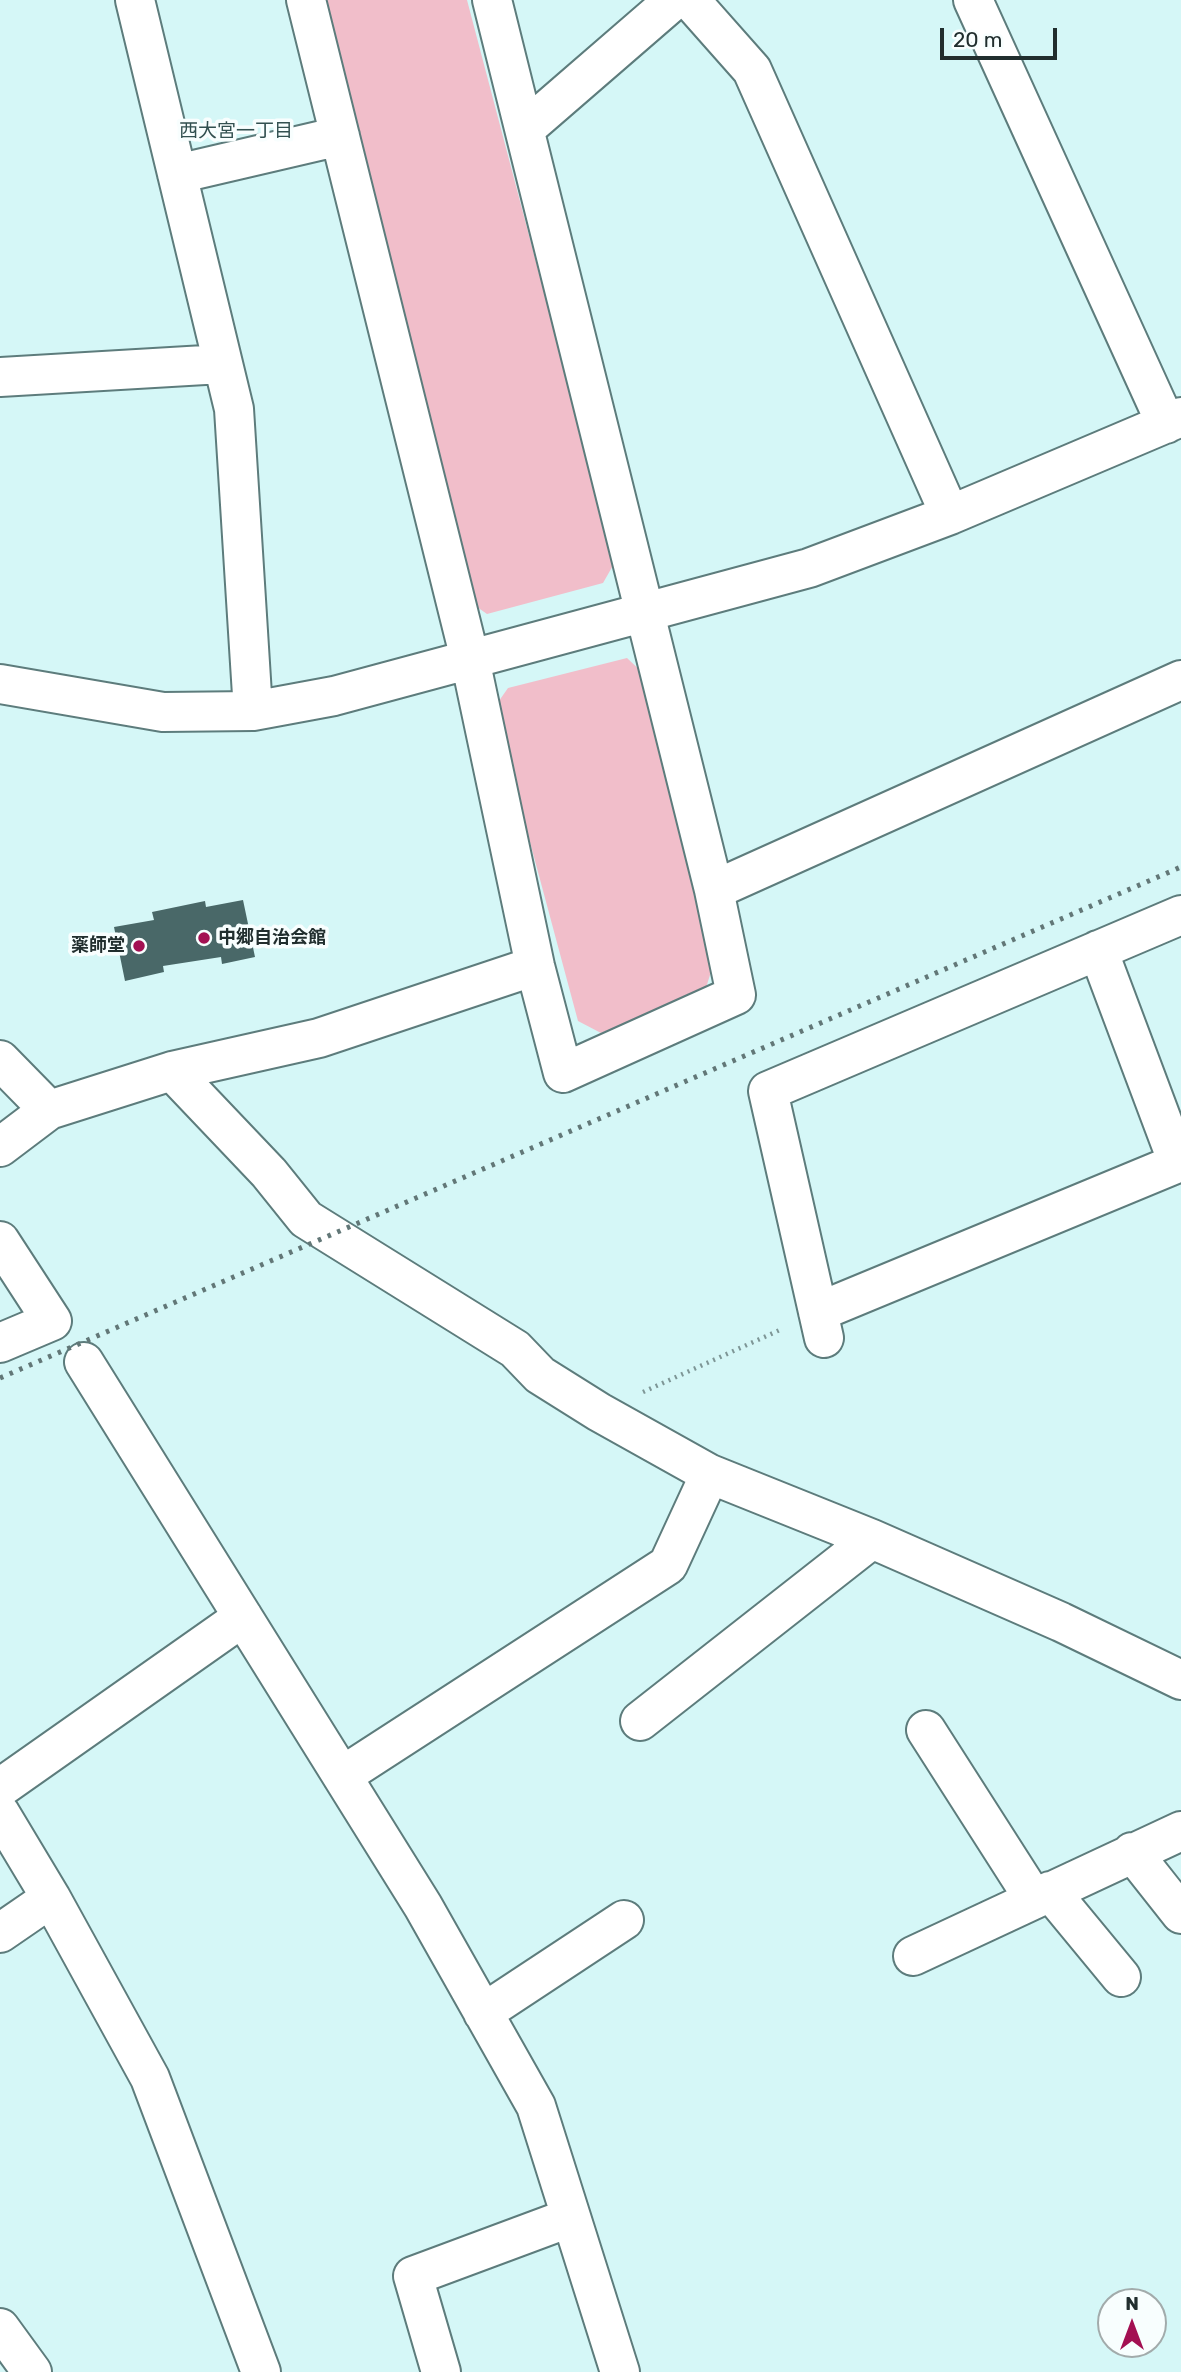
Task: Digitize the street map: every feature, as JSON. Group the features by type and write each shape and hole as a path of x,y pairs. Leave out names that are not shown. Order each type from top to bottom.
{"street":[{"path":"135,0 234,409 253,710"},
{"path":"306,0 470,659 535,966 562,1073 736,995 713,890 492,0"},
{"path":"525,129 674,0"},
{"path":"690,0 752,70 950,515"},
{"path":"0,684 163,712 253,710 334,696 808,568 950,515 1173,421 973,0"},
{"path":"177,174 340,136"},
{"path":"0,377 222,364"},
{"path":"713,890 1181,680"},
{"path":"1098,950 1180,1166 821,1325 768,1091 1098,950 1181,915"},
{"path":"0,1147 49,1110 172,1071 319,1038 535,966"},
{"path":"0,1060 49,1110"},
{"path":"172,1071 269,1173 306,1219 515,1349 540,1375 599,1412 710,1474 872,1539 1061,1622 1181,1680"},
{"path":"0,1241 52,1321 0,1343"},
{"path":"84,1362 423,1906 536,2106 569,2218 620,2372"},
{"path":"342,1776 668,1565 710,1474"},
{"path":"640,1721 872,1539"},
{"path":"0,1788 243,1617"},
{"path":"926,1730 1042,1895 1121,1977"},
{"path":"0,1813 51,1898 150,2078 261,2372"},
{"path":"913,1956 1181,1831"},
{"path":"1132,1852 1181,1914"},
{"path":"0,1933 51,1898"},
{"path":"483,2013 624,1920"},
{"path":"441,2372 413,2276 569,2218"},
{"path":"0,2328 32,2372"}],"path":[{"path":"599,1412 821,1325"}],"shaded area":[{"path":"321,0 467,0 615,562 603,583 487,614 470,602"},
{"path":"627,658 645,675 714,962 705,991 601,1033 578,1021 494,708 508,688"}],"building":[{"name":"中郷自治会館","path":"243,900 255,957 222,964 221,957 163,966 164,972 125,981 114,927 154,920 152,912 205,901 206,907"}],"railway":[{"path":"0,1378 1181,867"}],"place":[{"name":"中郷自治会館","path":"204,938"},
{"name":"薬師堂","path":"139,946"}],"district":[{"name":"西大宮一丁目","path":"236,132"}]}
